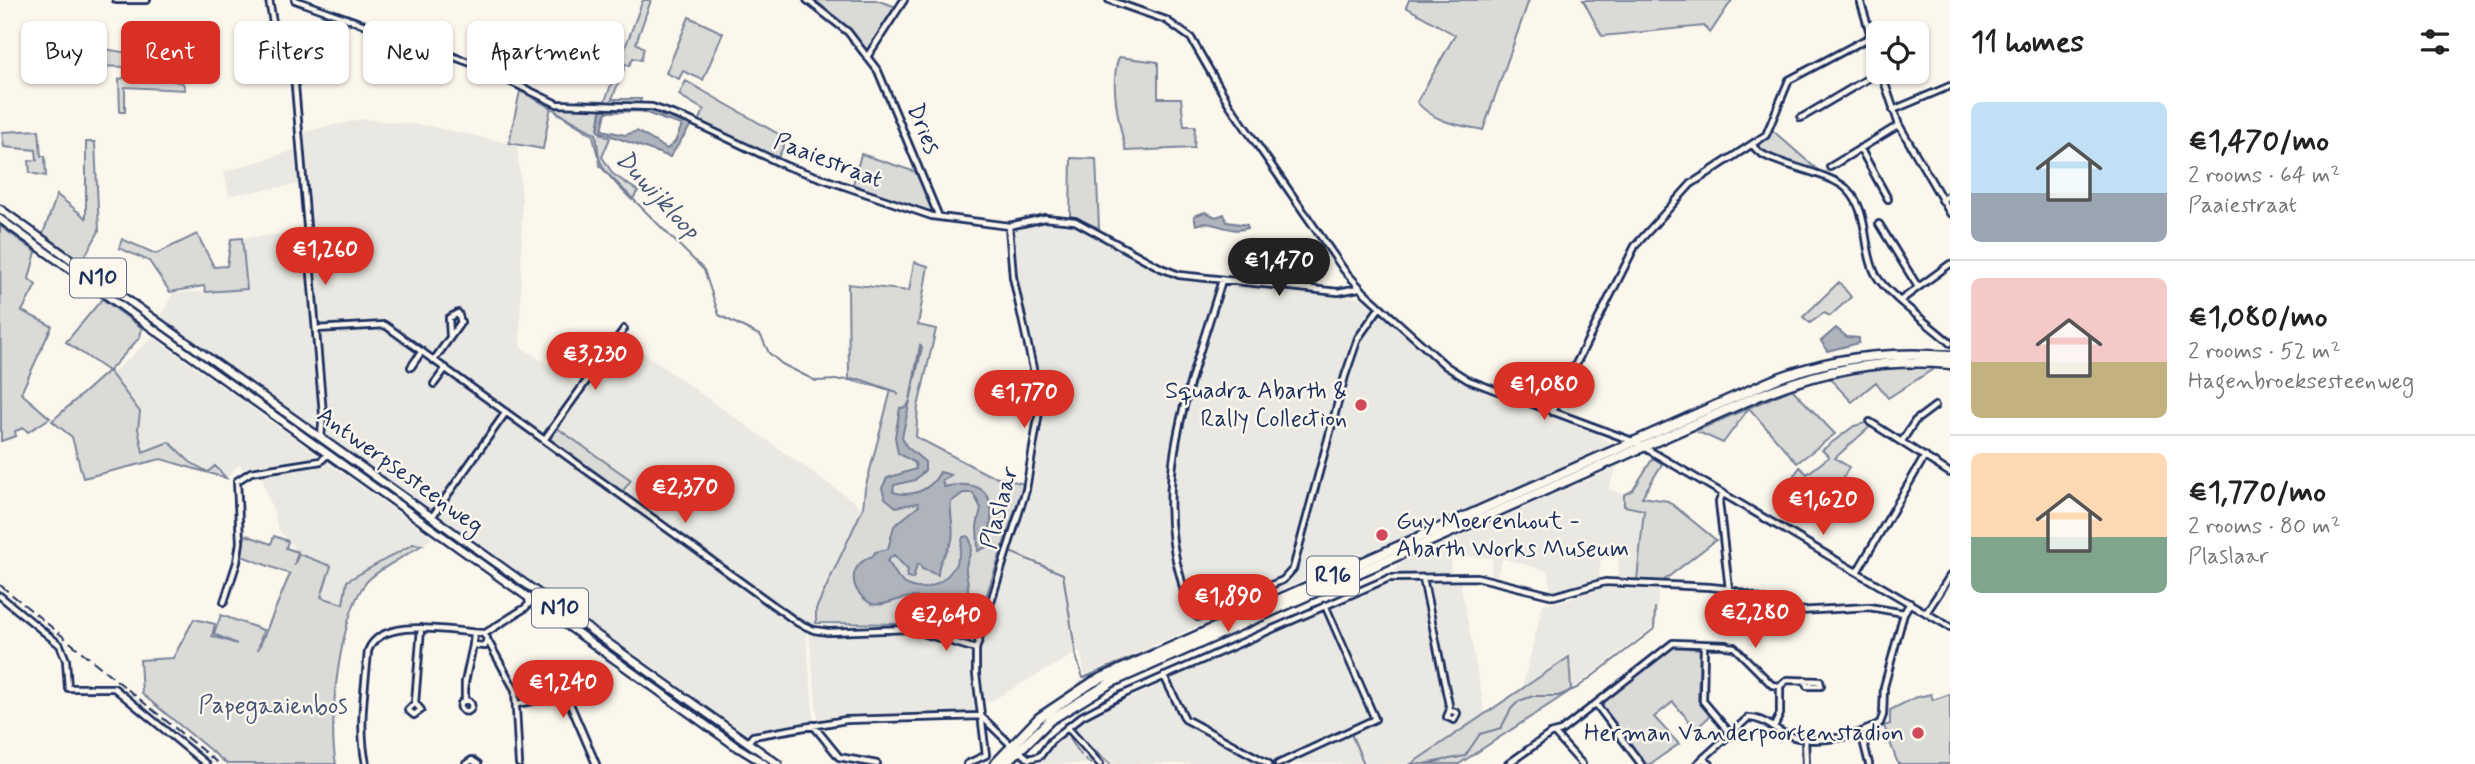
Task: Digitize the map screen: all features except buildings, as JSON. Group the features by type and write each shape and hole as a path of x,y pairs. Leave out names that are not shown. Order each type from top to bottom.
{"highway":[{"name":"R16","path":"1005,764 1014,748 1052,708 1093,682 1771,381 1814,366 1876,356 1950,356"},
{"name":"R16","path":"995,764 1064,710 1112,682 1758,396 1816,374 1877,364 1950,365"}],"main road":[{"name":"Antwerpsesteenweg","path":"0,209 778,764"},
{"name":"Antwerpsesteenweg","path":"0,219 326,455 528,595 734,746 765,764"},
{"path":"189,356 196,353 195,347"},
{"path":"203,366 203,360 210,358"},
{"name":"N10","path":"272,414 314,441 321,437"},
{"path":"326,455 327,445 337,448"},
{"path":"734,746 742,744 741,736"}],"street":[{"path":"116,0 147,0"},
{"path":"269,0 277,45 294,74 324,427 321,437"},
{"name":"Paaiestraat","path":"295,0 474,64 550,102 575,107 652,107 689,120 786,166 939,218 1009,226 1045,218 1075,221 1171,273 1338,292 1359,288"},
{"name":"Dries","path":"807,0 848,32 888,89 939,218"},
{"path":"867,57 904,0"},
{"path":"1110,0 1166,20 1191,38 1229,104 1359,288 1446,366 1468,380 1645,446 1950,627"},
{"path":"1860,0 1866,22"},
{"path":"1552,412 1631,252 1691,184 1737,152 1753,145 1769,131 1776,106 1789,80 1866,39"},
{"path":"1801,118 1866,80"},
{"path":"1884,84 1899,125 1950,213"},
{"path":"1893,110 1950,86"},
{"path":"1830,167 1899,125"},
{"path":"1753,145 1760,155 1819,173 1848,190 1861,216 1875,273 1950,343"},
{"path":"1860,148 1888,199"},
{"path":"1942,200 1950,195"},
{"path":"1879,224 1918,287"},
{"name":"Plaslaar","path":"967,764 986,755 976,649 1026,490 1039,412 1039,396 1013,277 1009,226"},
{"path":"1901,300 1950,264"},
{"path":"1222,280 1180,420 1171,463 1169,496 1174,552 1185,593 1196,616 1283,580 1293,569 1345,376 1358,338 1380,307"},
{"path":"434,360 461,322 458,313 449,318 450,336"},
{"path":"316,329 380,323 799,623 814,630 828,632 909,629 976,649"},
{"path":"544,440 624,329"},
{"path":"411,368 422,351"},
{"path":"434,384 446,368"},
{"path":"1902,441 1915,421 1935,406"},
{"path":"432,517 506,412"},
{"path":"1870,422 1950,472"},
{"path":"1615,434 1616,450"},
{"path":"1657,455 1659,440"},
{"path":"224,602 237,562 240,542 237,481 251,472 321,461 326,455"},
{"path":"1858,570 1924,456"},
{"path":"1723,493 1719,502 1729,589"},
{"path":"1926,613 1950,576"},
{"path":"748,742 753,736 846,720 981,716 1014,748 1029,759 1037,758 1067,727 1124,694 1380,580 1477,577 1554,596 1605,582 1729,589 1798,611 1869,607 1904,613"},
{"path":"1423,578 1450,710"},
{"path":"528,595 528,604"},
{"path":"0,596 60,645 66,660 68,688 114,688 206,764"},
{"path":"366,764 362,727 370,647 384,635 421,628 449,628 474,635 484,634 512,618 528,604 538,603"},
{"path":"1697,764 1748,718 1756,718 1805,739 1861,732 1875,726 1883,718 1883,691 1904,613 1910,603"},
{"path":"1278,764 1375,719 1325,605"},
{"path":"415,703 421,628"},
{"path":"484,634 511,680 517,704 519,764"},
{"path":"465,701 465,681 474,635"},
{"path":"473,645 481,648 487,640"},
{"path":"1508,764 1511,759 1596,704 1673,643 1734,647 1772,685 1780,686 1787,680 1805,680"},
{"path":"1704,646 1703,701 1730,733"},
{"path":"1164,676 1185,719 1269,764"},
{"path":"1774,727 1780,714 1780,686"},
{"path":"517,704 562,695 567,698 596,764"},
{"path":"1596,704 1641,764"},
{"path":"813,725 839,757 877,764"},
{"path":"1067,727 1100,764"},
{"path":"1861,732 1869,764"},
{"path":"1554,733 1582,764"},
{"path":"1805,739 1806,764"},
{"path":"1703,759 1710,764"},
{"path":"466,764 472,760 478,764"}],"shaded area":[{"path":"643,108 662,114 660,118 641,111 606,112 602,130 625,135 637,131 667,149 675,142 682,125 662,119 663,115 691,125 670,157 598,131 602,109"},
{"path":"363,119 429,126 517,145 522,198 520,346 578,385 546,430 545,440 549,440 622,338 863,508 816,609 816,623 806,632 814,720 748,735 161,317 173,293 247,289 242,238 305,232 301,184 229,195 224,172 298,149 296,134"},
{"path":"1205,212 1216,217 1224,214 1227,222 1247,225 1248,228 1234,230 1202,223 1196,225 1194,216"},
{"path":"1053,222 1076,226 1108,240 1170,277 1362,298 1458,379 1484,393 1592,431 1610,443 1607,448 1085,675 1080,651 989,702 983,699 980,647 1033,487 1045,401 1018,291 1012,229"},
{"path":"1836,328 1847,337 1859,338 1859,343 1827,351 1821,341"},
{"path":"153,337 433,538 422,545 413,544 347,580 343,604 321,597 330,566 299,554 279,530 259,468 250,475 239,465 226,478 215,466 208,472 190,462 169,442 143,452 138,429 140,412 112,374"},
{"path":"920,345 922,347 902,437 906,446 925,462 925,470 915,480 894,485 893,492 907,494 920,491 932,484 940,472 951,475 942,480 944,487 966,485 979,488 989,498 991,506 991,545 978,551 977,526 981,508 973,493 963,493 951,502 952,539 938,575 922,569 920,564 917,565 913,579 907,577 908,570 894,555 887,561 904,583 912,587 928,587 949,574 958,559 963,537 968,536 971,548 966,567 968,589 965,600 960,606 953,608 915,597 872,604 859,593 854,579 858,566 875,552 888,549 894,526 919,506 918,503 896,507 885,498 882,488 887,478 916,469 915,463 898,453 895,437 900,408 907,407 910,400"},
{"path":"1617,467 1608,489 1624,495 1624,506 1644,509 1637,580 1617,579 1619,556 1601,555 1599,579 1557,592 1550,592 1549,572 1503,558 1496,577 1491,576 1492,558 1452,555 1450,574 1396,574 1397,564"},
{"path":"1460,580 1485,714 1410,764 1039,764 1053,744 1082,720 1386,582"},
{"path":"1597,588 1659,590 1656,625 1572,689 1569,657 1522,689 1543,604 1567,600"},
{"path":"907,631 971,651 977,713 850,717 818,722 809,635"}],"green space":[{"path":"643,0 651,0 636,43 644,48 641,60 633,58 624,69 624,50"},
{"path":"815,0 876,0 897,7 867,52 851,30"},
{"path":"1409,0 1529,0 1483,130 1438,118 1417,102 1455,35 1406,7"},
{"path":"1583,0 1732,0 1710,33 1704,26 1602,36"},
{"path":"689,17 723,33 703,80 683,71 679,79 666,73"},
{"path":"107,49 121,52 121,67 107,66"},
{"path":"1119,57 1158,62 1158,98 1181,98 1184,126 1195,126 1194,148 1126,151 1115,91"},
{"path":"119,79 121,84 183,84 185,90 125,87 125,112 120,112"},
{"path":"686,81 787,139 777,160 699,122 704,110 679,95"},
{"path":"611,84 618,84 612,99 641,99 640,103 578,103 578,100 605,101"},
{"path":"520,91 551,106 543,149 509,143"},
{"path":"636,106 601,111 598,128 602,135 610,138 602,157 613,174 638,191 632,200 601,164 593,135 556,112 557,107"},
{"path":"39,130 46,176 30,173 29,161 37,160 36,150 4,147 2,132"},
{"path":"1772,130 1821,173 1765,156 1757,149"},
{"path":"86,142 95,142 99,231 82,262 43,234 57,195 86,218"},
{"path":"861,154 919,173 935,214 852,188"},
{"path":"1071,158 1096,159 1099,228 1070,216"},
{"path":"0,213 192,349 192,351 0,217"},
{"path":"0,226 36,252 29,279 36,285 22,311 52,326 21,393 50,418 28,432 24,428 15,431 16,436 1,441"},
{"path":"197,234 214,267 227,266 231,239 242,238 247,289 206,292 204,286 170,292 149,261 119,248 122,239 156,254"},
{"path":"914,262 928,266 918,325 936,329 918,407 916,437 987,474 1024,484 971,641 913,624 816,623 816,609 863,508 865,489 891,390 849,380 848,284 909,291"},
{"path":"1839,282 1851,297 1830,316 1824,313 1810,323 1803,317"},
{"path":"102,299 142,328 140,337 109,371 140,412 138,429 143,452 169,442 190,462 208,472 215,466 226,478 161,459 83,478 72,437 52,421 108,371 66,342"},
{"path":"1887,368 1935,368 1888,398 1876,382 1852,402 1828,377"},
{"path":"1792,389 1835,434 1797,463 1749,408 1723,443 1696,431"},
{"path":"1865,423 1872,425 1835,458 1849,467 1841,482 1856,493 1841,518 1780,495 1800,467 1807,474 1829,457 1822,450 1854,426"},
{"path":"557,428 631,480 622,492 549,440"},
{"path":"332,450 527,589 526,591 331,453"},
{"path":"1653,458 1662,464 1642,497 1668,501 1716,540 1663,581 1637,580 1644,510 1624,506 1624,495 1633,490"},
{"name":"Papegaaienbos","path":"246,535 271,544 274,536 288,541 286,548 298,552 294,565 299,554 331,566 321,597 343,604 347,581 413,544 422,545 368,580 356,601 348,622 338,672 333,723 336,764 227,764 142,694 140,660 173,658 194,619 215,624 212,636 237,644 214,634 221,615 263,630 258,650 290,574 239,555"},
{"path":"549,604 737,737 734,741 547,607"},
{"path":"1672,647 1700,649 1698,700 1710,716 1696,729 1673,702 1654,717 1679,744 1650,764 1644,764 1600,704"},
{"path":"1569,657 1571,689 1567,693 1459,764 1411,764"},
{"name":"Herman Vanderpoortenstadion","path":"1931,694 1933,700 1950,694 1950,764 1898,764 1884,726 1890,724 1890,710 1914,698"}],"waterway":[{"name":"Duwijkloop","path":"453,59 467,64"},
{"name":"Duwijkloop","path":"509,84 596,134 600,166 704,270 719,315 761,336 769,353 782,364 816,381 859,379 897,392 898,395"},
{"name":"Duwijkloop","path":"1010,552 1063,574 1076,656 1083,678 1154,648"},
{"path":"1424,764 1465,756 1480,734 1501,728 1511,709 1519,701 1533,696 1558,696 1577,688 1654,629 1655,608"},
{"name":"Duwijkloop","path":"1352,736 1364,764"},
{"path":"1070,739 1081,755"},
{"path":"1095,750 1110,764"},
{"path":"1085,759 1091,764"}],"railway":[{"path":"0,585 219,764"}],"place":[{"name":"Squadra Abarth & Rally Collection","path":"1361,405"},
{"name":"Guy Moerenhout - Abarth Works Museum","path":"1382,535"},
{"name":"Herman Vanderpoortenstadion","path":"1918,733"}]}
